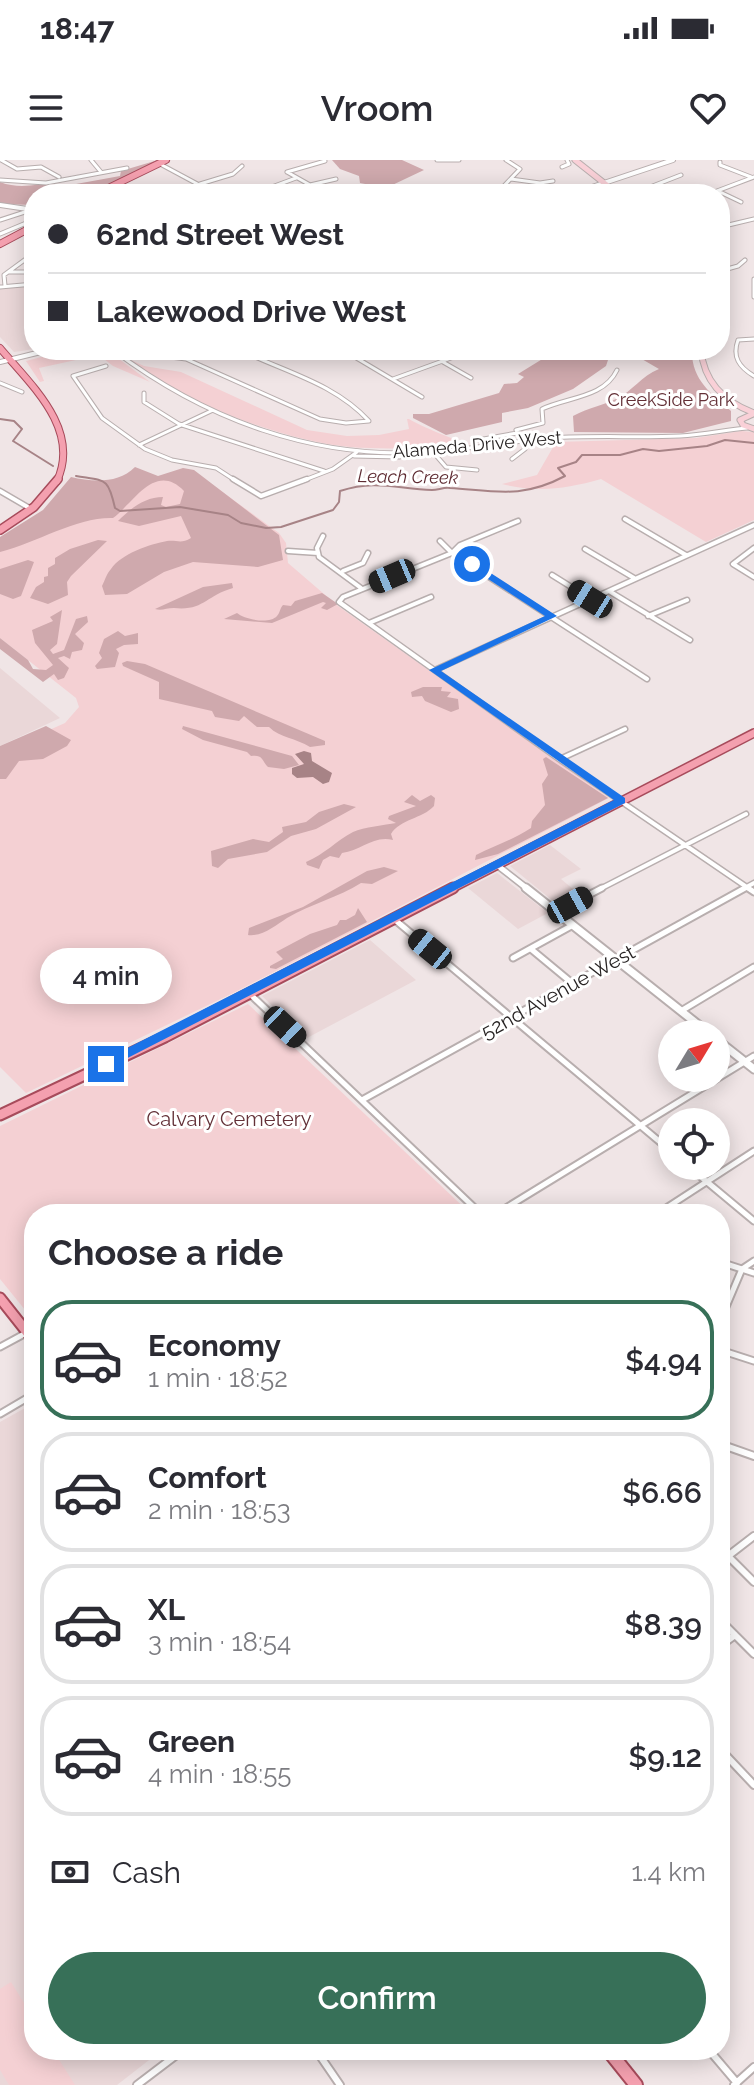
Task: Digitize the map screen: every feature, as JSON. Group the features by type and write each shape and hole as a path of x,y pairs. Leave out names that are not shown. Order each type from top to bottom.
{"main road":[{"path":"117,184 173,160"},
{"path":"122,184 165,161"},
{"path":"579,161 604,183"},
{"path":"0,244 24,229"},
{"path":"0,348 63,429 67,451 63,472 50,493 32,510 0,530"},
{"path":"699,360 705,379 751,429"},
{"path":"701,360 712,383 732,402 754,414"},
{"path":"741,419 754,414"},
{"path":"0,1115 249,993 754,733"},
{"path":"0,1298 24,1329"},
{"path":"616,2060 636,2085"}],"street":[{"path":"1,160 17,169 43,168 60,178"},
{"path":"91,160 101,172"},
{"path":"437,160 459,160"},
{"path":"506,160 519,167 506,184"},
{"path":"562,167 569,164 567,160"},
{"path":"601,184 673,160"},
{"path":"165,161 198,184"},
{"path":"307,184 287,172 325,161"},
{"path":"720,162 720,165 753,177"},
{"path":"202,184 233,174 242,166"},
{"path":"38,184 127,168"},
{"path":"655,184 681,175"},
{"path":"730,186 753,177"},
{"path":"280,184 296,178"},
{"path":"314,184 336,179"},
{"path":"511,179 540,183 553,181"},
{"path":"0,180 24,185"},
{"path":"730,197 741,202"},
{"path":"0,206 24,208"},
{"path":"0,220 24,213"},
{"path":"730,225 754,219"},
{"path":"0,234 24,226"},
{"path":"10,272 24,260"},
{"path":"730,268 745,260"},
{"path":"24,272 10,272 3,276 3,285 24,284"},
{"path":"754,279 754,297"},
{"path":"754,339 740,338 735,347 735,358 754,376"},
{"path":"0,362 24,356"},
{"name":"Alameda Drive West","path":"125,360 167,389 212,410 282,436 358,452 433,452 569,437 678,436 751,429"},
{"path":"188,360 320,419 346,423 369,421 356,405 337,392 263,360"},
{"path":"360,360 422,397"},
{"path":"393,379 447,360"},
{"path":"442,362 471,378"},
{"path":"106,366 73,376 102,418 139,445 164,458 216,468 261,496 325,472 358,452"},
{"path":"517,433 520,427 543,423 541,413 549,405 571,396 603,390 617,370"},
{"path":"0,383 22,392"},
{"path":"144,393 142,399 148,405 184,425 325,472"},
{"path":"139,445 212,410"},
{"name":"Alameda Drive West","path":"721,431 741,419"},
{"path":"478,440 517,433"},
{"path":"512,459 525,449 517,433"},
{"path":"433,452 438,462 447,468 477,470"},
{"path":"353,456 400,457"},
{"path":"0,491 32,510"},
{"path":"625,519 687,555"},
{"path":"518,521 460,545 452,553 343,597 340,604 754,892"},
{"path":"434,670 754,525"},
{"path":"323,536 318,553 321,558 343,571 346,578 361,589"},
{"path":"440,541 452,553 647,679"},
{"path":"754,548 735,560 736,567 754,577"},
{"path":"585,549 635,579"},
{"path":"288,551 318,553"},
{"path":"343,571 363,563 368,553"},
{"path":"552,575 590,599"},
{"path":"608,591 690,640"},
{"path":"368,624 431,597"},
{"path":"648,616 687,600"},
{"path":"559,759 625,729"},
{"path":"556,912 746,814"},
{"path":"497,865 692,1020"},
{"name":"52nd Avenue West","path":"362,1100 754,883"},
{"path":"393,919 513,1016 658,1141"},
{"path":"513,958 573,925"},
{"path":"531,949 572,983"},
{"path":"681,1011 754,967"},
{"path":"249,993 471,1204"},
{"path":"730,1050 754,1069"},
{"path":"512,1204 754,1056"},
{"path":"672,1204 754,1151"},
{"path":"704,1180 754,1221"},
{"path":"730,1297 742,1269 754,1261"},
{"path":"730,1265 754,1273"},
{"path":"0,1347 24,1339"},
{"path":"730,1353 754,1361"},
{"path":"0,1414 24,1400"},
{"path":"730,1448 754,1456"},
{"path":"730,1554 754,1536"},
{"path":"730,1558 754,1582"},
{"path":"730,1630 754,1654"},
{"path":"730,1639 735,1635"},
{"path":"730,1760 754,1785"},
{"path":"137,2085 170,2060"},
{"path":"323,2060 340,2085"},
{"path":"717,2060 736,2084 754,2067"}],"shaded area":[{"path":"24,284 24,350 14,352 0,337 0,289"},
{"path":"0,668 60,718 0,746"},
{"path":"304,751 311,753 312,761 332,773 329,782 323,784 313,777 297,778 292,774 292,768 304,764 295,754"},
{"path":"550,845 581,869 561,879 579,894 558,905 510,866"},
{"path":"497,873 548,913 518,929 468,888"},
{"path":"370,940 416,980 307,1038 262,996"},
{"path":"24,1409 24,2060 149,2060 117,2085 0,2085 0,1422"}],"green space":[{"path":"158,160 110,184 76,184 120,176 121,171"},
{"path":"332,160 402,160 424,170 394,184 365,184 360,183 359,176 340,169"},
{"path":"0,182 24,186 24,205 0,204"},
{"path":"76,360 39,368 44,381 40,382 26,361"},
{"path":"105,360 120,360 150,382"},
{"path":"131,360 144,366 181,372 307,430 347,436 379,435 409,429 409,419 440,434 472,444 365,448 324,444 265,428 204,404 151,375"},
{"path":"541,360 608,360 606,366 573,389 528,408 502,413 502,422 446,435 413,418 413,414 429,414 499,393 504,384 517,383 524,377 518,374"},
{"name":"CreekSide Park","path":"643,360 693,360 699,378 731,411 731,421 683,433 574,432 573,416 616,399 659,369"},
{"name":"CreekSide Park","path":"754,432 754,520 706,542 601,479 552,489 502,484 537,475 556,442 696,438"},
{"path":"135,467 158,476 183,468 194,470 279,535 283,560 258,567 193,562 164,572 127,594 105,595 102,586 106,577 122,559 152,545 191,538 181,516 139,526 118,521 150,499 163,497 161,505 166,507 180,504 184,491 173,483 163,481 145,488 113,518 85,521 0,552 0,537 43,510 71,477 113,479"},
{"path":"154,478 210,483 279,533 286,543 288,563 338,606 609,798 235,992 26,1093 0,1067 0,752 65,723 79,707 76,698 0,638 0,551 41,537 79,519"},
{"path":"98,540 107,541 71,576 67,582 68,595 48,604 30,598 36,587 44,582 44,577 48,576 48,568 55,564 55,558 70,549"},
{"path":"28,560 34,562 21,596 13,599 0,594 0,569"},
{"path":"232,583 233,588 198,605 155,609 203,587"},
{"path":"322,593 338,604 327,610 321,608 326,603 323,602 272,623 224,619 237,613 263,621 273,619 283,605 291,606 295,601"},
{"path":"62,610 57,644 50,650 53,654 64,650 76,619 87,616 88,622 75,634 84,643 82,650 72,652 70,659 64,656 58,658 69,668 64,678 58,680 54,674 43,682 0,649 0,638 28,660 33,669 46,670 53,665 35,643 32,630 53,621 50,617"},
{"path":"118,631 125,636 138,633 138,644 116,649 119,653 115,667 97,669 95,666 102,658 99,653 104,639"},
{"path":"122,663 145,664 325,741 325,745 310,747 269,727 257,727 244,716 239,721 215,717 212,711 159,699 159,682 123,666"},
{"path":"423,687 442,687 441,691 451,692 447,697 458,699 459,709 451,712 425,701 422,696 412,697 411,692"},
{"path":"46,726 71,740 67,746 43,759 19,761 6,779 0,779 0,746"},
{"path":"183,726 292,756 299,765 284,769 268,767 258,756 203,740 182,729"},
{"path":"546,757 608,798 498,854 475,860 476,855 531,828 532,821 545,805 542,784 548,775 543,759"},
{"path":"412,795 420,801 431,795 435,798 434,806 395,829 391,834 393,840 373,841 342,853 339,858 330,856 323,860 319,869 307,865 306,862 353,832 396,823 388,819 389,816 416,806 404,802"},
{"path":"344,804 356,807 316,829 291,836 267,852 228,859 218,868 212,866 211,851 253,839 269,842 283,832 282,827 306,822 319,812"},
{"path":"384,867 398,871 372,884 361,883 296,913 264,932 248,935 249,928 303,907 367,871"},
{"path":"358,908 367,922 276,969 270,968 283,959 276,952 310,934 337,925 340,920 355,915"},
{"path":"144,970 151,980 130,994 114,995 109,987 121,977"},
{"name":"Calvary Cemetery","path":"248,1004 460,1204 24,1204 24,1309 0,1279 0,1126"},
{"path":"11,1982 24,2003 24,2060 59,2060 75,2085 9,2085 0,2070 0,1989"}],"waterway":[{"name":"Leach Creek","path":"0,419 14,421 22,429 13,441 53,466"},
{"name":"Leach Creek","path":"76,476 104,482 115,508 120,511 180,507 228,515 241,523 266,528 281,527 333,510 339,502 340,491 353,487 376,485 432,490 522,491 565,476 558,468 576,462 582,455 620,455 643,449 659,451 707,446 725,440 754,443"}],"route":[{"path":"106,1064 165,1037 621,801 434,670 552,616 472,564"}]}
